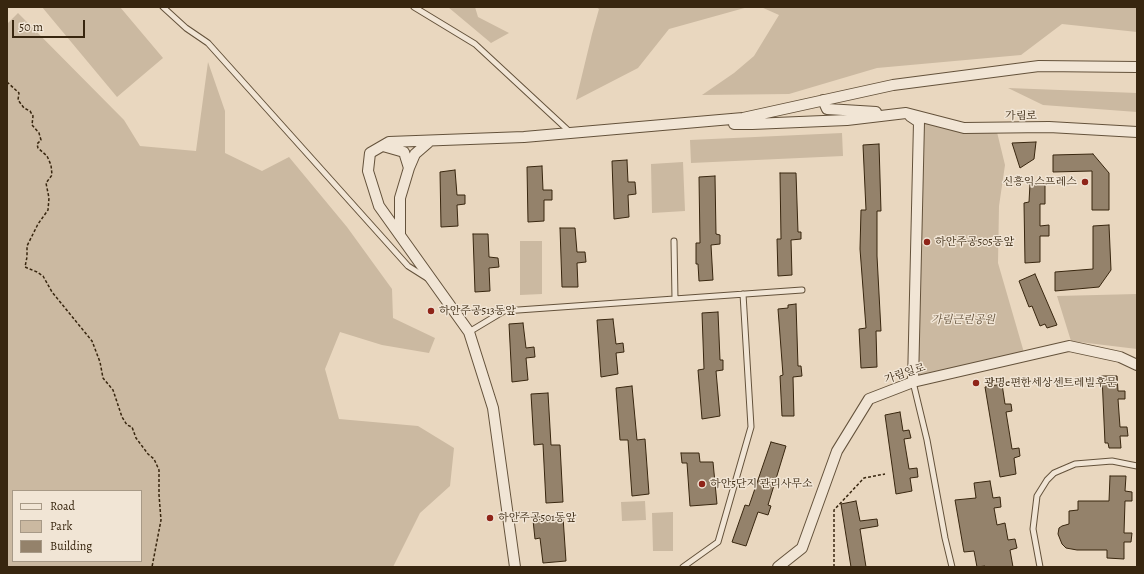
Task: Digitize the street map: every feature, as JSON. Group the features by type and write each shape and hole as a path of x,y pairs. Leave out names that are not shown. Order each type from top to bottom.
{"street":[{"path":"515,567 493,408 469,332 379,206 368,171 370,152 389,142 430,142 524,138 743,118 893,85 1039,66 1137,67"},
{"path":"823,100 827,109 906,113 919,122 913,382"},
{"path":"696,122 752,124 847,120 906,113"},
{"name":"가림로","path":"906,113 964,128 1050,127 1137,132"},
{"path":"400,234 400,198 409,168 415,154 430,142"},
{"path":"382,146 404,152 409,168"},
{"name":"가림일로","path":"778,567 802,548 837,451 869,399 913,382 1069,346 1120,357 1137,365"},
{"path":"1120,357 1137,355"}],"lane":[{"path":"163,7 186,28 208,43 408,266 435,283"},
{"path":"414,7 475,44 571,133"},
{"path":"674,241 675,299"},
{"path":"469,332 504,311 802,290"},
{"path":"683,567 718,542 751,427 743,294"},
{"path":"913,382 927,440 945,538 952,567"},
{"path":"1040,567 1033,529 1037,496 1047,480 1054,473 1075,464 1112,461 1137,466"}],"path":[{"path":"7,82 18,93 18,100 24,108 30,111 33,116 32,125 39,133 41,140 37,144 38,148 46,156 51,165 52,176 46,183 49,198 48,210 38,224 27,246 27,257 24,267 43,276 52,292 62,302 92,341 100,362 103,378 113,390 122,417 127,425 132,427 136,438 148,454 154,459 159,470 161,520 152,567"},
{"path":"834,567 834,510 864,478 885,474"}],"green space":[{"path":"42,7 120,7 163,58 117,97"},
{"path":"448,7 475,7 478,17 509,33 491,43"},
{"path":"596,7 748,7 669,29 638,68 576,100 599,9"},
{"path":"761,7 1137,7 1137,32 1062,24 1021,55 877,68 789,94 702,95 734,73 754,56 779,15"},
{"path":"18,13 124,120 140,146 196,151 208,62 225,111 225,153 262,171 289,157 347,227 392,289 393,318 435,338 429,353 382,345 340,332 325,369 339,419 418,426 454,448 450,486 420,513 393,567 7,567 7,24"},
{"path":"1008,88 1137,93 1137,112 1043,105"},
{"name":"가림근린공원","path":"919,122 996,128 1005,165 999,206 998,263 1025,356 913,382"},
{"path":"842,133 843,156 691,163 690,140"},
{"path":"683,162 685,211 652,213 651,164"},
{"path":"520,241 542,241 542,294 520,295"},
{"path":"1137,294 1137,349 1071,341 1057,296"},
{"path":"645,501 646,520 622,521 621,502"},
{"path":"673,512 673,551 653,551 652,513"}],"building":[{"path":"1036,142 1034,159 1020,168 1012,143"},
{"path":"879,144 881,211 877,211 877,256 881,331 876,331 877,367 861,368 859,329 866,328 860,249 861,210 866,210 863,145"},
{"path":"1093,154 1109,173 1109,210 1092,210 1092,171 1053,172 1053,155"},
{"path":"627,160 628,182 635,182 636,194 628,195 629,217 614,219 612,161"},
{"path":"542,166 543,190 552,190 552,200 544,200 544,221 528,222 527,167"},
{"path":"455,170 457,195 465,195 465,204 457,205 458,226 441,227 440,172"},
{"path":"780,173 796,173 798,232 801,232 801,239 791,240 792,275 778,276 777,239 781,239"},
{"path":"715,176 716,234 720,235 720,244 711,245 713,280 699,281 698,264 696,264 696,243 700,243 699,177"},
{"path":"1030,184 1045,184 1045,204 1040,204 1040,226 1049,225 1049,236 1040,236 1040,262 1025,263 1024,203 1029,202"},
{"path":"1109,225 1111,270 1099,287 1055,291 1055,272 1093,269 1093,226"},
{"path":"560,228 575,228 577,252 585,252 586,262 577,263 578,287 562,287"},
{"path":"473,234 488,234 489,257 498,258 499,267 489,268 490,291 475,292"},
{"path":"1035,274 1057,325 1047,328 1045,324 1040,326 1032,306 1029,307 1019,281"},
{"path":"796,304 798,366 801,366 802,376 793,377 794,416 782,416 780,376 783,375 778,309 788,308 788,305"},
{"path":"718,312 720,360 723,360 723,370 716,371 720,416 702,419 698,370 704,369 702,313"},
{"path":"613,319 616,344 623,343 624,352 616,353 618,374 601,377 597,320"},
{"path":"523,323 526,348 534,347 535,357 526,358 528,380 512,382 509,324"},
{"path":"1102,376 1117,376 1118,391 1125,391 1125,399 1118,399 1120,427 1127,427 1128,436 1120,436 1121,448 1109,448 1108,443 1105,443"},
{"path":"1002,384 1005,404 1011,404 1012,411 1006,412 1012,449 1019,448 1020,456 1014,458 1016,474 1000,477 985,387"},
{"path":"632,386 637,440 645,439 649,494 632,496 628,440 620,440 616,388"},
{"path":"548,393 551,445 560,445 563,502 546,503 543,444 534,445 531,394"},
{"path":"900,412 903,431 909,430 911,438 904,439 909,469 917,468 918,477 910,478 912,491 896,494 885,415"},
{"path":"771,442 786,446 768,505 771,506 768,515 758,512 746,546 732,542 745,505 749,506"},
{"name":"하안5단지 관리사무소","path":"681,453 699,453 700,462 713,462 717,504 690,506 687,463 682,463"},
{"path":"1110,476 1126,476 1125,491 1132,492 1132,501 1125,501 1124,533 1132,533 1131,542 1124,542 1124,559 1107,558 1107,550 1077,550 1066,548 1062,544 1058,534 1059,528 1069,524 1069,511 1078,510 1078,501 1109,501"},
{"path":"990,481 993,498 1000,497 1001,507 994,508 997,525 1005,523 1008,540 1015,539 1017,548 1010,550 1013,567 977,567 974,551 964,552 955,500 976,498 974,483"},
{"path":"856,501 860,521 877,519 878,526 860,529 866,567 851,567 841,504"},
{"path":"563,517 566,561 543,563 540,538 535,539 533,520"}],"place":[{"name":"신흥익스프레스","path":"1085,182"},
{"name":"하안주공505동앞","path":"927,242"},
{"name":"하안주공513동앞","path":"431,311"},
{"name":"광명e편한세상센트레빌후문","path":"976,383"},
{"name":"하안5단지 관리사무소","path":"702,484"},
{"name":"하안주공501동앞","path":"490,518"}]}
